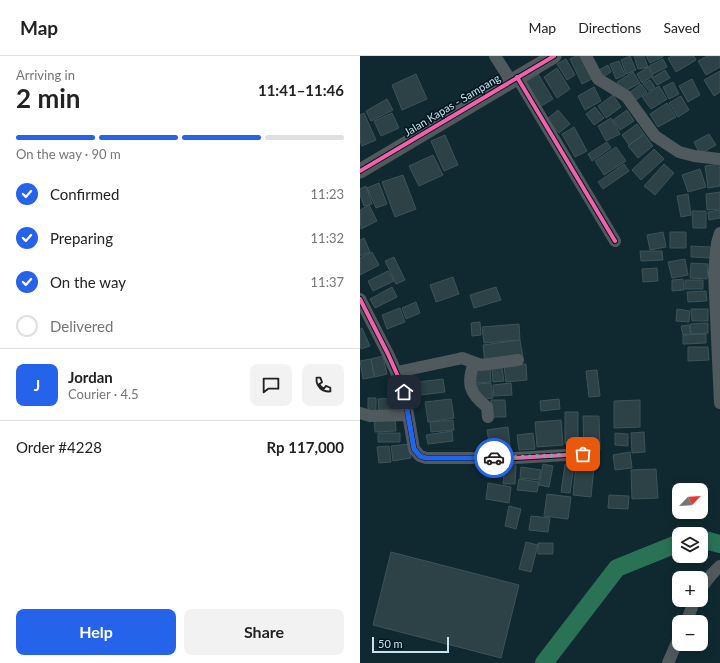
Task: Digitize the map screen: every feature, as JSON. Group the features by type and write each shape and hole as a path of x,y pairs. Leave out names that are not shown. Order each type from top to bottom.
{"street":[{"path":"495,56 514,79 616,241"},
{"name":"Jalan Kapas - Sampang","path":"360,171 554,56"},
{"path":"586,56 598,79 626,96 655,136 679,152 694,156 720,159"},
{"path":"720,233 717,243 714,273 720,403"},
{"path":"361,306 397,372 404,392 414,449 420,456 441,458 515,458 583,454"},
{"path":"397,372 462,358 481,365 518,360"},
{"path":"474,363 470,377 470,385 474,395 487,407 488,417"},
{"path":"360,413 370,416 408,415"},
{"path":"708,580 716,570"},
{"path":"668,663 673,651"}],"building":[{"path":"576,56 585,56 596,77 582,84 570,59"},
{"path":"630,56 636,70 626,74 621,60"},
{"path":"634,56 644,56 648,67 638,69"},
{"path":"646,56 663,56 663,57 650,63"},
{"path":"672,56 694,56 696,60 676,72 668,58"},
{"path":"707,56 720,56 720,67 706,75 698,61"},
{"path":"566,59 575,75 567,80 557,64"},
{"path":"663,59 667,67 653,74 649,66"},
{"path":"619,61 625,75 616,79 610,64"},
{"path":"608,65 611,72 603,77 599,70"},
{"path":"648,67 653,76 642,83 637,74"},
{"path":"557,68 570,89 557,98 544,77"},
{"path":"665,70 670,78 657,85 652,78"},
{"path":"720,71 720,92 714,96 704,80"},
{"path":"633,72 640,83 623,92 617,82"},
{"path":"416,74 427,99 402,110 392,85"},
{"path":"538,74 553,99 538,108 524,83"},
{"path":"692,79 700,95 688,102 679,86"},
{"path":"650,80 655,87 649,91 643,84"},
{"path":"673,82 679,94 669,99 663,87"},
{"path":"641,84 647,92 636,100 630,92"},
{"path":"659,86 667,99 651,109 642,97"},
{"path":"594,87 601,101 585,110 578,96"},
{"path":"613,95 621,107 606,118 598,106"},
{"path":"681,96 689,110 678,117 669,103"},
{"path":"387,99 393,110 371,121 366,111"},
{"path":"667,103 676,117 658,127 650,114"},
{"path":"595,107 604,118 594,125 586,114"},
{"path":"558,110 570,124 559,133 547,119"},
{"path":"627,110 634,121 620,130 613,120"},
{"path":"364,113 376,140 362,146 360,141 360,115"},
{"path":"392,113 399,128 381,136 374,121"},
{"path":"611,118 620,134 606,141 598,126"},
{"path":"637,124 644,134 629,145 622,135"},
{"path":"574,127 587,151 575,157 562,134"},
{"path":"644,134 653,146 638,158 628,146"},
{"path":"709,134 716,145 700,154 694,142"},
{"path":"445,135 458,165 444,171 431,141"},
{"path":"607,142 611,148 592,161 588,154"},
{"path":"616,147 626,161 604,175 595,161"},
{"path":"654,149 664,159 641,180 632,170"},
{"path":"433,155 443,175 419,186 409,166"},
{"path":"624,164 629,171 603,189 598,182"},
{"path":"664,164 674,173 655,195 644,186"},
{"path":"720,164 720,186 708,188 705,166"},
{"path":"700,169 706,187 688,192 682,175"},
{"path":"403,175 416,209 395,217 382,182"},
{"path":"379,183 387,204 376,208 367,188"},
{"path":"366,186 372,204 364,206 360,195 360,189"},
{"path":"720,192 720,209 707,210 706,194"},
{"path":"688,194 691,215 681,217 677,196"},
{"path":"369,205 377,221 361,229 360,210"},
{"path":"720,210 720,218 709,220 708,212"},
{"path":"692,211 706,211 706,228 693,228"},
{"path":"663,232 666,247 650,250 647,235"},
{"path":"670,232 686,232 686,248 670,248"},
{"path":"364,238 370,252 360,256 360,240"},
{"path":"691,246 711,247 710,258 691,257"},
{"path":"640,251 662,251 663,260 641,261"},
{"path":"372,252 379,265 360,275 360,258"},
{"path":"394,257 405,280 396,284 385,261"},
{"path":"685,259 688,275 672,278 668,262"},
{"path":"691,263 708,264 707,279 690,278"},
{"path":"657,268 658,281 643,282 642,269"},
{"path":"388,271 394,281 373,291 368,281"},
{"path":"453,277 459,294 436,302 430,285"},
{"path":"683,279 684,290 672,291 672,280"},
{"path":"685,280 703,280 703,289 685,289"},
{"path":"392,287 397,297 375,308 370,299"},
{"path":"496,287 501,300 474,308 470,295"},
{"path":"706,291 707,301 688,302 687,292"},
{"path":"416,302 420,313 406,319 402,308"},
{"path":"400,308 405,322 387,329 382,315"},
{"path":"677,309 690,311 689,322 676,321"},
{"path":"691,309 708,309 708,321 692,321"},
{"path":"480,322 481,335 472,336 471,323"},
{"path":"708,323 708,333 691,334 690,324"},
{"path":"519,324 520,340 484,343 482,327"},
{"path":"689,325 691,334 683,335 681,326"},
{"path":"362,328 370,346 361,349 360,329"},
{"path":"706,334 706,343 683,344 683,335"},
{"path":"520,340 523,358 485,364 483,345"},
{"path":"688,347 708,347 709,360 688,361"},
{"path":"383,356 387,374 375,377 371,359"},
{"path":"371,359 374,377 363,379 360,361"},
{"path":"526,364 527,380 506,382 504,366"},
{"path":"490,368 491,382 476,383 475,370"},
{"path":"502,368 504,381 493,382 492,369"},
{"path":"597,370 600,396 589,397 586,371"},
{"path":"443,379 445,392 420,395 418,382"},
{"path":"491,383 493,398 478,400 477,384"},
{"path":"511,383 512,395 494,396 493,385"},
{"path":"368,398 376,398 376,414 368,413"},
{"path":"397,398 398,412 379,413 378,399"},
{"path":"451,399 454,418 428,422 425,402"},
{"path":"559,399 560,409 541,411 540,401"},
{"path":"491,400 505,400 506,417 491,417"},
{"path":"640,400 640,427 614,428 614,401"},
{"path":"565,412 578,412 578,444 565,444"},
{"path":"583,416 599,416 600,450 584,451"},
{"path":"395,417 396,431 375,432 374,418"},
{"path":"453,420 454,430 431,432 430,422"},
{"path":"561,420 563,445 537,447 535,422"},
{"path":"508,427 510,446 490,449 487,430"},
{"path":"452,431 453,441 428,444 426,435"},
{"path":"644,432 645,452 632,453 631,433"},
{"path":"378,433 400,433 400,442 378,442"},
{"path":"533,433 535,449 519,450 517,435"},
{"path":"615,433 628,434 628,446 615,445"},
{"path":"409,444 411,458 393,461 391,446"},
{"path":"389,446 391,462 379,463 377,447"},
{"path":"630,452 632,468 615,470 613,455"},
{"path":"505,464 516,465 515,484 503,484"},
{"path":"543,464 553,466 549,487 539,485"},
{"path":"565,464 574,465 570,493 561,492"},
{"path":"576,465 594,467 591,497 573,495"},
{"path":"521,467 541,470 539,480 520,478"},
{"path":"656,469 658,498 632,499 631,470"},
{"path":"519,479 539,482 537,492 517,490"},
{"path":"488,483 511,487 509,503 486,499"},
{"path":"547,494 571,497 568,519 544,516"},
{"path":"609,495 629,496 628,509 608,508"},
{"path":"509,506 521,509 516,529 505,526"},
{"path":"531,516 550,518 548,532 529,530"},
{"path":"526,542 538,545 531,572 519,569"},
{"path":"538,543 553,543 553,554 538,554"},
{"path":"391,552 519,585 501,658 373,625"}],"waterway":[{"path":"708,541 720,544"},
{"path":"544,663 617,568 672,546"}],"cycle path":[{"path":"360,171 554,56"},
{"path":"517,77 615,241"},
{"path":"360,299 401,383 406,402 414,449 420,456 426,458 515,458 583,454"}],"way so far":[{"path":"494,458 583,454"}],"route":[{"path":"404,392 412,444 416,453 420,456 426,458 494,458"}]}
